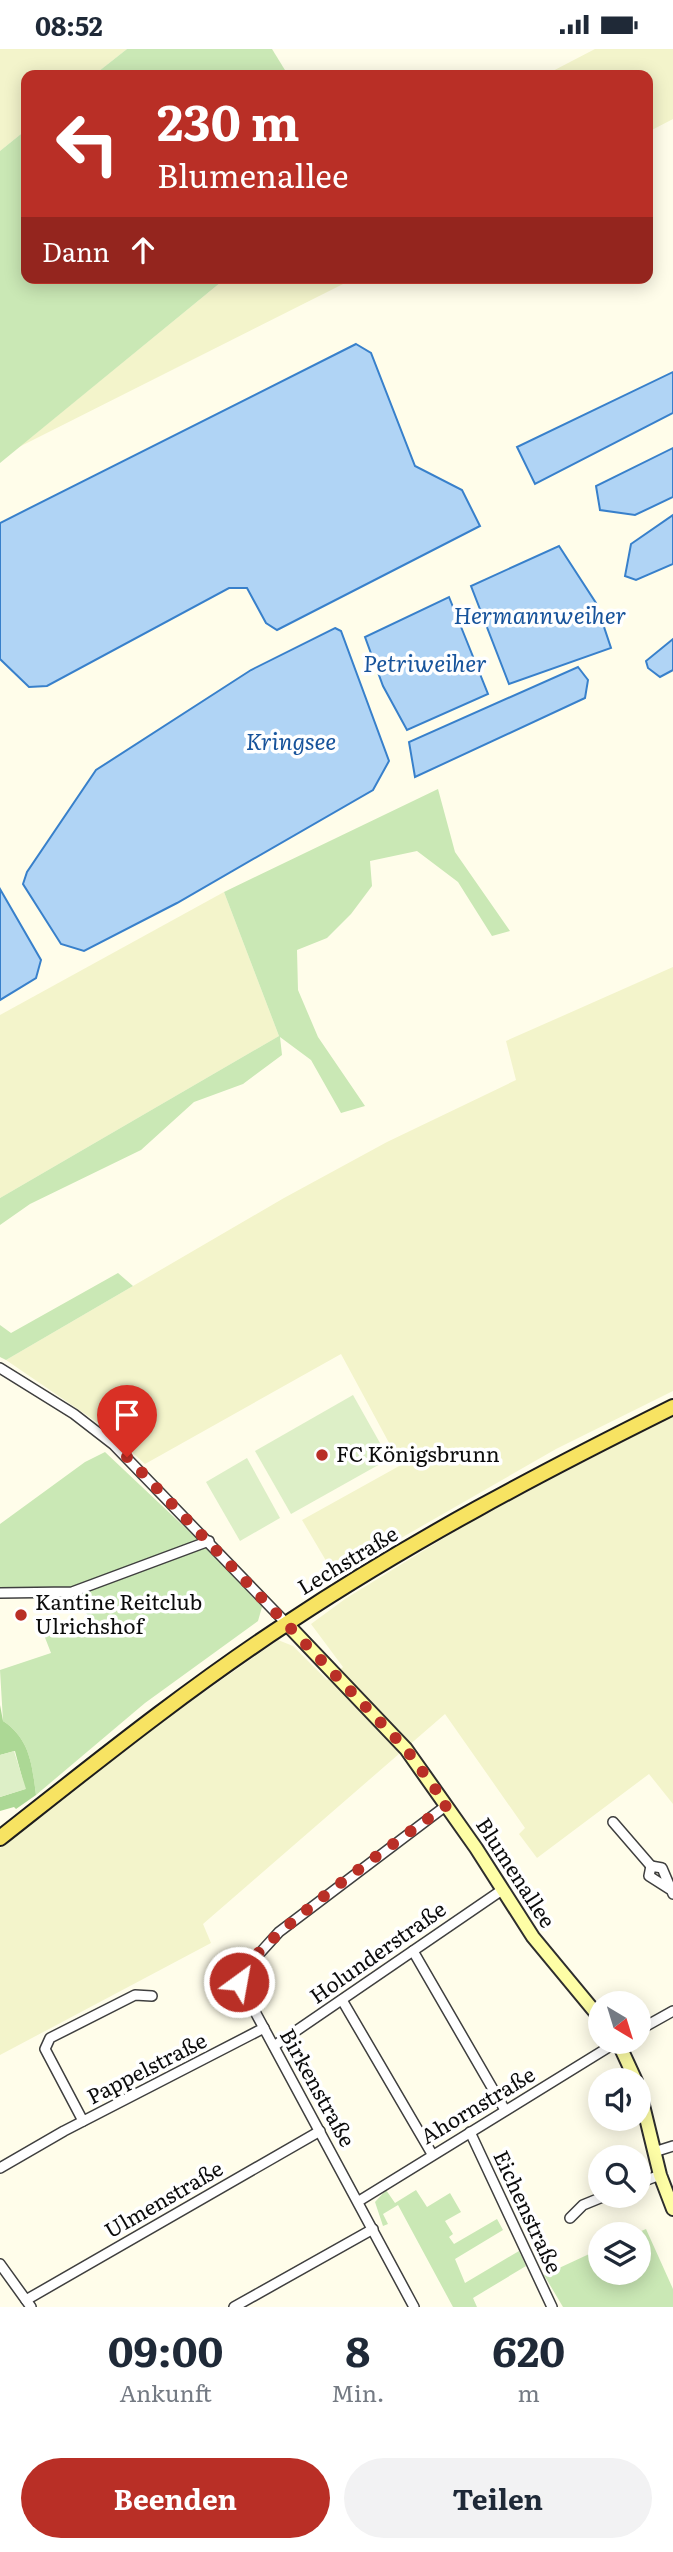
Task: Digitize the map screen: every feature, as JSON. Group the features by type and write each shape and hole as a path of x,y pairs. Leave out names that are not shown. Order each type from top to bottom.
{"main road":[{"name":"Lechstraße","path":"0,1838 208,1678 286,1623 529,1479 673,1407"}],"street":[{"path":"0,1368 74,1414 114,1445 286,1623"},
{"path":"0,1593 72,1592 209,1541"},
{"name":"Blumenallee","path":"286,1623 406,1749 447,1805 533,1937 588,2003"},
{"name":"Birkenstraße","path":"414,2307 239,1982 240,1975 248,1965 279,1932 447,1805"},
{"path":"613,1822 651,1866 662,1868 672,1892"},
{"name":"Holunderstraße","path":"274,2046 502,1890"},
{"path":"413,1951 505,2110"},
{"name":"Pappelstraße","path":"83,2121 45,2049 50,2038 135,1995 152,1996"},
{"path":"342,2000 432,2154"},
{"path":"651,2023 673,2011"},
{"name":"Pappelstraße","path":"0,2168 83,2121 264,2028"},
{"name":"Ahornstraße","path":"359,2201 596,2055"},
{"name":"Ulmenstraße","path":"29,2303 320,2131"},
{"path":"649,2131 660,2175 673,2209"},
{"name":"Eichenstraße","path":"470,2132 552,2307"},
{"path":"654,2152 673,2146"},
{"path":"651,2178 660,2175"},
{"path":"570,2218 588,2203"},
{"path":"234,2307 373,2229"},
{"path":"0,2264 29,2303"}],"green space":[{"path":"0,49 127,49 100,70 21,70 21,134 0,151"},
{"path":"127,49 272,49 285,70 100,70"},
{"path":"595,49 673,49 673,119 653,129 653,70 555,70"},
{"path":"21,134 21,284 219,284 0,463 0,151"},
{"path":"219,284 343,284 19,447"},
{"path":"438,789 455,852 510,931 492,936 458,882 417,851 370,861 372,886 351,914 327,938 297,950 298,990 318,1037 365,1106 341,1113 311,1060 280,1037 282,1055 243,1084 194,1102 141,1150 30,1204 0,1225 0,1198 279,1036 224,892"},
{"path":"224,892 279,1036 0,1198 0,1015"},
{"path":"673,967 673,1391 556,1449 335,1576 302,1520 401,1465 341,1354 145,1464 104,1427 6,1360 284,1198 387,1142 516,1080 506,1041"},
{"path":"118,1273 133,1286 6,1360 0,1357 0,1325 11,1333"},
{"name":"FC Königsbrunn","path":"353,1395 389,1459 291,1514 255,1451"},
{"path":"673,1415 673,1804 649,1774 537,1858 519,1834 525,1828 445,1714 203,1924 211,1943 0,2055 0,1848 159,1724 278,1640 293,1646 327,1680 343,1667 311,1624 345,1599 470,1522"},
{"path":"105,1452 212,1553 262,1607 258,1621 145,1703 36,1795 31,1763 24,1744 3,1721 0,1670 51,1653 44,1635 92,1622 70,1588 0,1587 0,1524 85,1462"},
{"path":"247,1458 280,1518 240,1541 206,1482"},
{"path":"0,1705 3,1721 19,1736 28,1753 36,1795 16,1809 14,1807 0,1811 0,1797 25,1789 15,1751 0,1755"},
{"path":"14,1751 26,1789 0,1797 0,1755"},
{"path":"386,2190 395,2203 416,2190 427,2207 450,2193 461,2212 445,2221 453,2234 449,2237 454,2244 497,2219 503,2230 455,2259 465,2283 519,2251 526,2266 473,2298 477,2307 453,2307 398,2205 383,2214 388,2224 383,2226 375,2202"},
{"path":"651,2240 673,2289 673,2307 563,2307 544,2275 588,2255 588,2285 651,2285"}],"water":[{"path":"356,344 371,353 415,466 462,490 480,526 277,630 266,623 247,588 229,588 47,686 29,687 0,659 0,523"},
{"path":"673,372 673,413 535,484 517,447"},
{"path":"673,448 673,497 635,515 600,510 596,486"},
{"path":"673,515 673,564 636,580 625,576 631,544"},
{"name":"Hermannweiher","path":"559,546 596,603 611,648 509,684 471,586"},
{"name":"Petriweiher","path":"449,597 488,694 407,730 383,686 365,637"},
{"name":"Kringsee","path":"335,628 341,631 389,761 373,790 177,903 84,951 61,944 23,884 27,872 96,770 251,670"},
{"path":"673,639 673,670 660,677 648,668 646,661"},
{"path":"578,667 588,680 585,698 415,777 409,742"},
{"path":"0,889 41,960 36,978 0,1000"}],"place":[{"name":"FC Königsbrunn","path":"322,1455"},
{"name":"Kantine Reitclub Ulrichshof","path":"21,1615"}],"route":[{"path":"127,1457 406,1749 447,1805 267,1942 240,1975 239,1982"}]}
